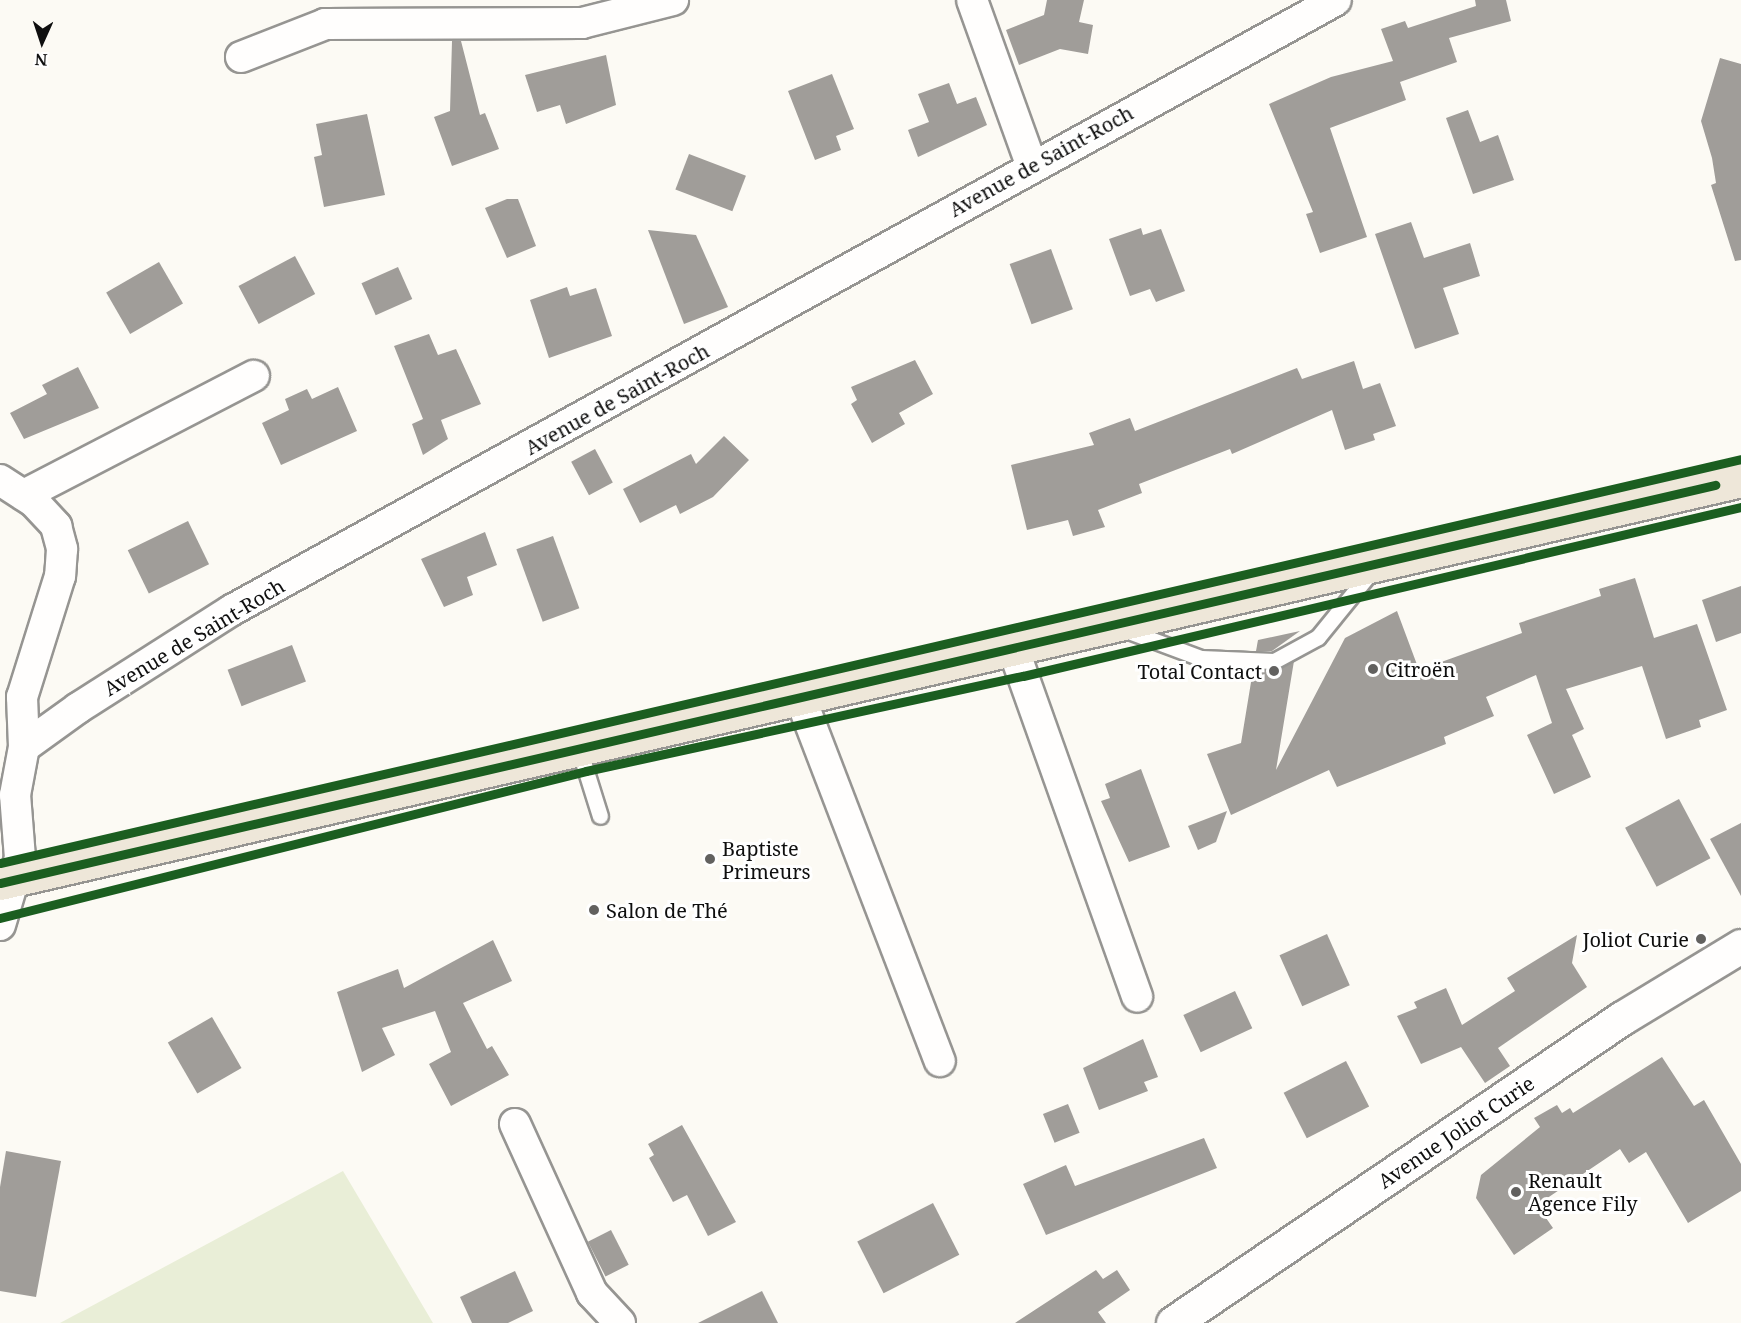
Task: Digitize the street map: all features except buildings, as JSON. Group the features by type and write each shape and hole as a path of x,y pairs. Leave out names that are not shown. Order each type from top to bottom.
{"main road":[{"path":"8,881 1732,481"}],"street":[{"path":"241,57 325,24 582,23 673,0"},
{"path":"972,0 1031,164"},
{"name":"Avenue de Saint-Roch","path":"24,747 232,610 828,283 1031,164 1336,0"},
{"path":"0,925 8,881 20,858 8,793 24,747 22,697 60,576 62,549 56,526 12,488 254,376"},
{"path":"1012,648 1137,997"},
{"path":"800,698 940,1061"},
{"name":"Avenue Joliot Curie","path":"1173,1323 1622,1018 1741,946"},
{"path":"515,1124 592,1293 620,1323"}],"lane":[{"path":"1112,625 1201,658 1274,661 1318,637 1377,564"},
{"path":"579,749 600,816"}],"green space":[{"path":"343,1171 433,1323 60,1323"}],"cycle path":[{"path":"0,863 1741,459"},
{"path":"0,883 1715,485"},
{"path":"0,918 586,771 1023,676 1741,507"}],"place":[{"name":"Citroën","path":"1373,669"},
{"name":"Total Contact","path":"1274,671"},
{"name":"Baptiste Primeurs","path":"710,859"},
{"name":"Salon de Thé","path":"594,910"},
{"name":"Joliot Curie","path":"1701,939"},
{"name":"Renault Agence Fily","path":"1516,1192"}]}
